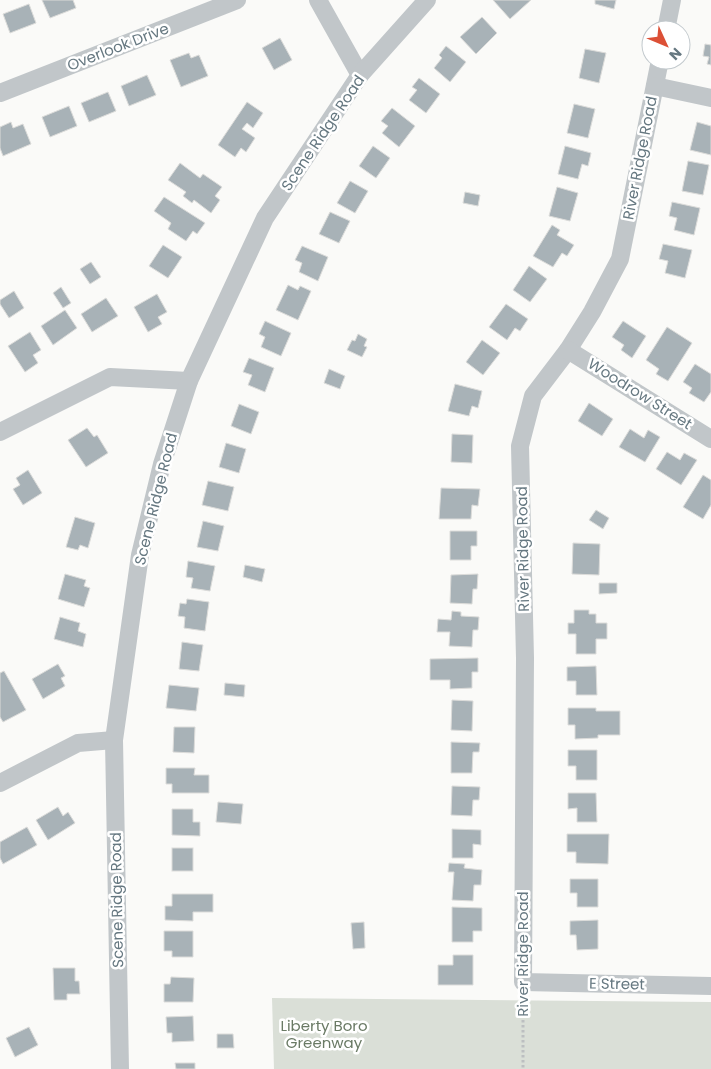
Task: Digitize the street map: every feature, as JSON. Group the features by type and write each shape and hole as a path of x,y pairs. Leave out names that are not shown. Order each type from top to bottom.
{"street":[{"name":"Overlook Drive","path":"0,93 237,0"},
{"path":"318,0 360,75"},
{"name":"Scene Ridge Road","path":"120,1069 114,740 140,556 162,464 189,381 265,218 360,75 427,0"},
{"path":"668,20 672,0"},
{"name":"River Ridge Road","path":"523,982 525,658 520,446 533,396 568,350 592,312 620,259 658,70"},
{"path":"655,86 711,98"},
{"name":"Woodrow Street","path":"568,350 711,439"},
{"path":"0,432 110,377 189,381"},
{"path":"0,783 78,743 114,740"},
{"name":"E Street","path":"523,982 711,986"}],"path":[{"name":"River Ridge Road","path":"523,982 523,1069"}],"green space":[{"name":"Liberty Boro Greenway","path":"272,998 711,1002 711,1069 274,1069"}],"building":[{"path":"42,0 73,0 76,8 50,18"},
{"path":"493,0 531,0 510,19"},
{"path":"595,0 616,0 614,9 595,4"},
{"path":"29,4 36,23 10,33 3,14"},
{"path":"482,17 497,33 476,54 460,37"},
{"path":"280,38 292,60 274,70 262,48"},
{"path":"705,44 711,45 711,65 707,64 709,57 703,56"},
{"path":"446,46 466,62 450,82 434,68 442,58 439,55"},
{"path":"585,49 606,53 599,83 579,78"},
{"path":"189,53 191,58 199,55 208,76 181,87 170,60"},
{"path":"147,75 156,95 129,106 121,86"},
{"path":"419,78 440,94 426,113 409,100 417,90 412,87"},
{"path":"108,92 116,111 89,122 81,103"},
{"path":"247,102 263,113 253,128 247,123 242,129 255,138 246,152 241,148 235,157 218,145"},
{"path":"574,104 595,109 588,138 567,133"},
{"path":"69,106 77,126 50,137 42,117"},
{"path":"392,108 415,126 399,147 382,133 388,126 381,121"},
{"path":"11,122 13,128 23,124 31,144 3,156 0,148 0,127"},
{"path":"697,122 711,126 711,155 690,150"},
{"path":"373,146 390,158 376,178 359,166"},
{"path":"565,146 591,153 588,166 582,164 578,179 558,174"},
{"path":"688,161 709,165 703,195 682,191"},
{"path":"180,163 200,178 203,174 222,187 215,196 220,200 211,213 194,200 192,203 183,196 186,192 168,180"},
{"path":"350,181 368,191 355,213 337,203"},
{"path":"557,187 578,193 570,221 549,216"},
{"path":"465,192 480,195 478,206 463,203"},
{"path":"164,197 205,223 197,234 193,231 186,241 168,229 171,223 154,211"},
{"path":"672,202 700,208 694,235 674,230 677,218 669,216"},
{"path":"330,212 350,221 339,243 319,234"},
{"path":"552,225 560,230 557,235 574,245 567,256 562,253 553,267 533,256"},
{"path":"663,244 692,250 685,278 665,273 668,261 659,259"},
{"path":"163,245 182,257 168,278 149,266"},
{"path":"302,246 328,257 318,281 299,272 302,263 295,260"},
{"path":"91,262 101,277 90,284 80,269"},
{"path":"529,266 547,279 530,302 513,290"},
{"path":"288,285 298,290 300,286 311,291 298,320 276,310"},
{"path":"61,287 71,303 63,308 53,293"},
{"path":"14,291 24,308 9,318 0,304 0,300"},
{"path":"157,294 167,312 158,317 162,324 148,332 134,307"},
{"path":"106,298 118,316 92,332 81,314"},
{"path":"506,304 528,319 520,331 515,328 507,340 489,327"},
{"path":"65,310 77,328 53,345 41,326"},
{"path":"265,321 291,333 281,356 261,347 265,337 259,334"},
{"path":"623,321 646,336 632,358 621,350 624,345 612,337"},
{"path":"667,327 692,343 668,381 656,374 659,369 646,360"},
{"path":"30,332 41,350 33,355 38,363 25,372 8,346"},
{"path":"358,334 367,339 364,346 367,347 362,357 347,350 352,340 355,341"},
{"path":"482,340 500,353 483,375 466,362"},
{"path":"249,358 274,368 265,392 248,385 252,375 243,372"},
{"path":"695,364 711,374 711,392 704,402 689,393 692,388 683,382"},
{"path":"329,369 345,376 340,389 324,383"},
{"path":"455,384 482,391 478,408 472,406 469,416 448,411"},
{"path":"589,403 613,419 602,436 578,421"},
{"path":"239,404 259,412 251,434 231,426"},
{"path":"87,428 94,437 97,435 108,453 86,467 68,440"},
{"path":"630,429 644,438 648,430 660,437 645,462 619,447"},
{"path":"452,434 473,435 472,463 451,462"},
{"path":"226,443 246,449 239,473 219,467"},
{"path":"667,452 680,460 684,453 697,460 681,485 656,469"},
{"path":"28,470 42,493 23,505 13,489 20,485 16,478"},
{"path":"703,475 711,480 711,505 703,519 683,507"},
{"path":"208,481 234,487 228,511 202,505"},
{"path":"441,488 480,489 478,506 472,505 471,519 439,519"},
{"path":"596,510 609,518 603,529 589,520"},
{"path":"75,517 95,523 88,548 80,545 78,550 66,547"},
{"path":"203,521 224,526 218,551 197,547"},
{"path":"450,531 477,531 477,546 471,546 471,560 450,560"},
{"path":"573,543 600,544 599,575 572,574"},
{"path":"188,561 215,566 210,591 191,588 193,578 186,577"},
{"path":"245,565 265,569 262,582 243,577"},
{"path":"65,574 86,580 84,586 90,588 84,607 58,599"},
{"path":"478,574 477,589 473,589 472,604 450,603 451,575"},
{"path":"599,583 617,583 617,593 599,594"},
{"path":"187,599 209,602 205,631 184,628 185,617 178,616 180,603 186,604"},
{"path":"574,610 589,610 589,614 596,614 596,623 607,623 607,639 596,639 596,654 576,654 576,634 568,634 568,623 574,623"},
{"path":"452,611 461,612 461,616 479,617 478,630 473,630 472,647 449,646 450,632 437,632 438,619 451,620"},
{"path":"60,617 80,623 78,631 86,634 83,647 54,639"},
{"path":"182,642 203,645 199,671 179,669"},
{"path":"478,658 478,672 472,672 472,688 450,689 450,680 430,680 430,659"},
{"path":"58,664 65,676 61,678 65,686 43,699 32,679"},
{"path":"596,666 597,695 576,695 576,681 567,681 567,667"},
{"path":"4,671 26,710 3,722 0,717 0,673"},
{"path":"225,683 245,685 244,697 224,695"},
{"path":"169,685 199,688 196,711 166,708"},
{"path":"452,700 473,701 472,731 451,730"},
{"path":"568,708 596,708 596,711 620,711 620,735 598,735 598,738 575,739 575,725 568,725"},
{"path":"174,727 195,727 194,753 173,752"},
{"path":"451,742 480,743 479,752 473,752 472,773 451,773"},
{"path":"568,750 597,750 597,780 576,780 576,766 568,766"},
{"path":"166,768 195,768 194,775 209,775 209,793 172,793 172,784 166,784"},
{"path":"452,786 480,787 479,800 473,800 472,816 451,815"},
{"path":"568,793 596,793 597,822 577,822 577,808 568,809"},
{"path":"218,802 243,804 241,824 216,822"},
{"path":"58,807 63,816 68,812 75,823 48,840 36,820"},
{"path":"172,809 193,809 193,822 200,822 200,836 172,835"},
{"path":"27,827 37,845 3,864 0,858 0,842"},
{"path":"452,829 481,830 481,845 473,844 473,858 452,858"},
{"path":"567,834 609,834 608,864 576,863 576,852 567,852"},
{"path":"172,848 193,848 193,871 172,871"},
{"path":"449,863 465,864 464,868 482,870 481,885 474,885 473,901 452,900 454,872 448,872"},
{"path":"570,879 598,879 598,907 577,907 577,893 570,893"},
{"path":"172,894 213,894 213,912 193,912 193,921 165,920 165,906 172,906"},
{"path":"452,907 482,908 482,931 473,931 473,942 452,942"},
{"path":"598,920 598,949 577,950 576,935 570,935 570,921"},
{"path":"364,922 365,948 353,949 351,923"},
{"path":"164,931 193,931 193,957 172,957 172,951 164,951"},
{"path":"453,955 473,955 473,985 438,985 438,965 453,965"},
{"path":"53,968 75,968 75,981 79,981 80,994 67,994 67,1000 54,1000"},
{"path":"171,977 194,978 193,1002 164,1002 164,984 170,984"},
{"path":"193,1016 194,1041 172,1042 172,1033 167,1033 166,1017"},
{"path":"29,1027 38,1045 15,1057 6,1038"},
{"path":"217,1034 233,1034 234,1048 217,1048"},
{"path":"175,1063 195,1063 195,1069 176,1069"}]}
